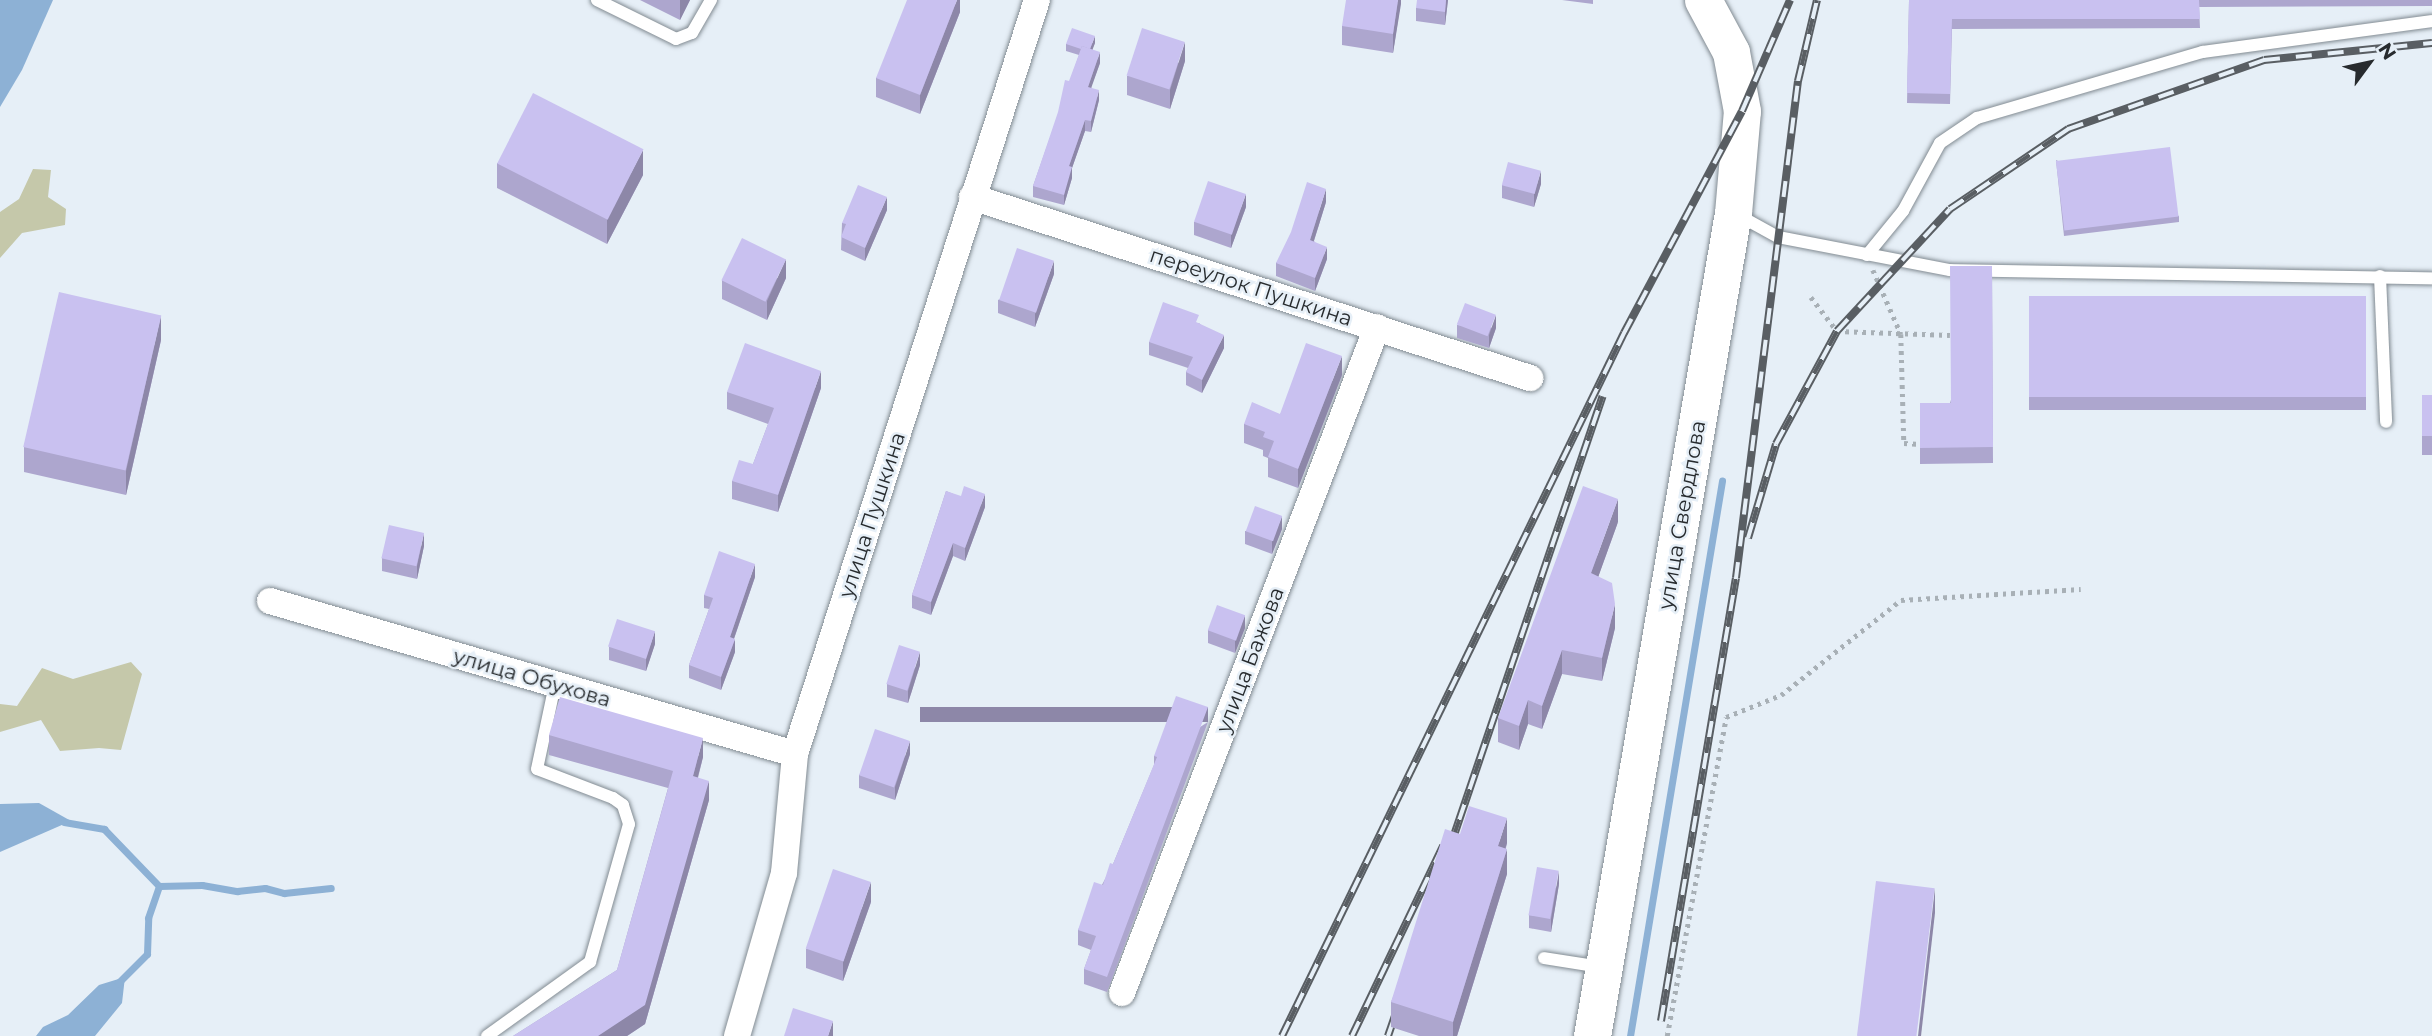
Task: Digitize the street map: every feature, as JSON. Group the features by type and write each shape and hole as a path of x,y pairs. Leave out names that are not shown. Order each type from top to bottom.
{"main road":[{"name":"улица Свердлова","path":"1592,1036 1733,213 1742,111 1731,52 1703,0"}],"street":[{"name":"улица Пушкина","path":"737,1036 784,873 795,754 1037,0"},
{"name":"переулок Пушкина","path":"972,197 1530,377"},
{"name":"улица Бажова","path":"1122,993 1377,327"},
{"name":"улица Обухова","path":"270,601 795,754"}],"lane":[{"path":"597,0 676,39 692,33 711,0"},
{"path":"1867,256 1903,211 1940,143 1977,118 2203,52 2432,20"},
{"path":"1733,213 1778,237 1950,270 2432,278"},
{"path":"2380,276 2386,422"},
{"path":"487,1036 590,962 629,824 623,806 613,798 537,769 555,684"},
{"path":"1544,957 1605,968"}],"path":[{"path":"1867,256 1900,334 1903,443 1920,444"},
{"path":"1811,297 1837,331 1950,335"},
{"path":"1667,1036 1726,717 1781,695 1852,635 1901,600 2081,589"}],"green space":[{"path":"33,169 51,170 48,197 66,209 65,225 22,233 0,258 0,212 19,199"},
{"path":"131,662 142,674 121,750 99,748 60,751 41,720 0,732 0,704 17,706 42,668 73,679"}],"water":[{"path":"0,0 53,0 22,70 0,107"},
{"path":"39,803 71,821 0,852 0,804"},
{"path":"125,977 122,1003 95,1036 36,1036 43,1027 68,1015 99,985"}],"building":[{"path":"907,0 957,0 920,95 876,78"},
{"path":"1346,0 1398,0 1393,34 1342,26"},
{"path":"1417,0 1446,0 1445,12 1416,8"},
{"path":"1909,0 2199,0 2200,19 1952,19 1950,94 1907,93"},
{"path":"1072,28 1095,36 1090,49 1066,44"},
{"path":"1142,28 1185,42 1169,89 1127,76"},
{"path":"1082,46 1100,52 1088,87 1099,90 1091,121 1085,120 1069,166 1072,167 1064,195 1033,186 1058,112 1065,80 1069,81"},
{"path":"533,93 643,149 608,220 497,163"},
{"path":"2170,147 2179,216 2064,230 2056,161"},
{"path":"1508,162 1541,171 1535,194 1502,185"},
{"path":"1208,181 1246,194 1232,235 1194,222"},
{"path":"1307,182 1326,189 1310,240 1327,247 1315,278 1276,263 1291,232"},
{"path":"858,185 887,197 865,248 841,237 846,224 842,223"},
{"path":"742,238 786,259 765,302 721,280"},
{"path":"1017,248 1054,261 1036,313 999,300"},
{"path":"1950,266 1992,266 1993,447 1920,448 1920,403 1951,403"},
{"path":"59,292 161,316 126,471 23,447"},
{"path":"2029,296 2366,296 2366,397 2029,397"},
{"path":"1163,302 1199,315 1196,322 1224,335 1202,380 1186,372 1193,357 1149,342"},
{"path":"1465,303 1496,315 1488,336 1457,324"},
{"path":"745,343 821,371 778,495 732,481 739,460 753,464 774,408 727,392"},
{"path":"1306,343 1342,356 1298,469 1268,457 1274,441 1263,437 1265,432 1244,424 1252,402 1280,414"},
{"path":"2422,395 2432,395 2432,436 2422,436"},
{"path":"964,486 985,494 965,548 953,543 931,602 912,595 946,491 961,496"},
{"path":"1583,486 1618,499 1591,573 1612,583 1615,604 1602,658 1562,650 1542,706 1528,700 1519,726 1498,718"},
{"path":"1255,506 1282,516 1273,541 1246,531"},
{"path":"389,525 424,533 416,566 381,558"},
{"path":"719,551 755,564 730,637 735,639 721,677 689,665 713,598 704,595"},
{"path":"1217,605 1245,615 1236,641 1208,630"},
{"path":"617,619 655,631 646,659 608,647"},
{"path":"899,645 920,652 907,691 886,684"},
{"path":"1176,696 1208,707 1107,977 1084,969 1096,936 1078,930 1094,882 1103,885 1110,863 1113,864 1157,757 1154,756"},
{"path":"560,697 703,738 693,776 709,781 645,1005 598,1036 513,1036 617,970 673,771 549,735"},
{"path":"875,729 910,741 894,787 859,775"},
{"path":"1469,806 1507,818 1498,846 1507,849 1453,1022 1391,1002 1445,829 1460,834"},
{"path":"1537,867 1559,871 1550,919 1528,915"},
{"path":"833,869 871,882 843,961 806,948"},
{"path":"1876,881 1935,888 1916,1036 1857,1036"},
{"path":"793,1008 833,1021 828,1036 784,1036"}],"waterway":[{"path":"1630,1036 1722,481"},
{"path":"64,822 104,829 159,886 202,885 237,891 265,888 284,893 331,888"},
{"path":"118,983 147,954 148,918 159,886"}],"railway":[{"path":"1282,1036 1624,333 1742,111 1790,0"},
{"path":"1661,1021 1736,578 1798,81 1817,0"},
{"path":"1748,538 1776,444 1837,331 1950,209 2068,129 2264,60 2432,43"},
{"path":"1449,850 1603,396"},
{"path":"1352,1036 1443,846"},
{"path":"1388,1036 1397,1010"}]}
